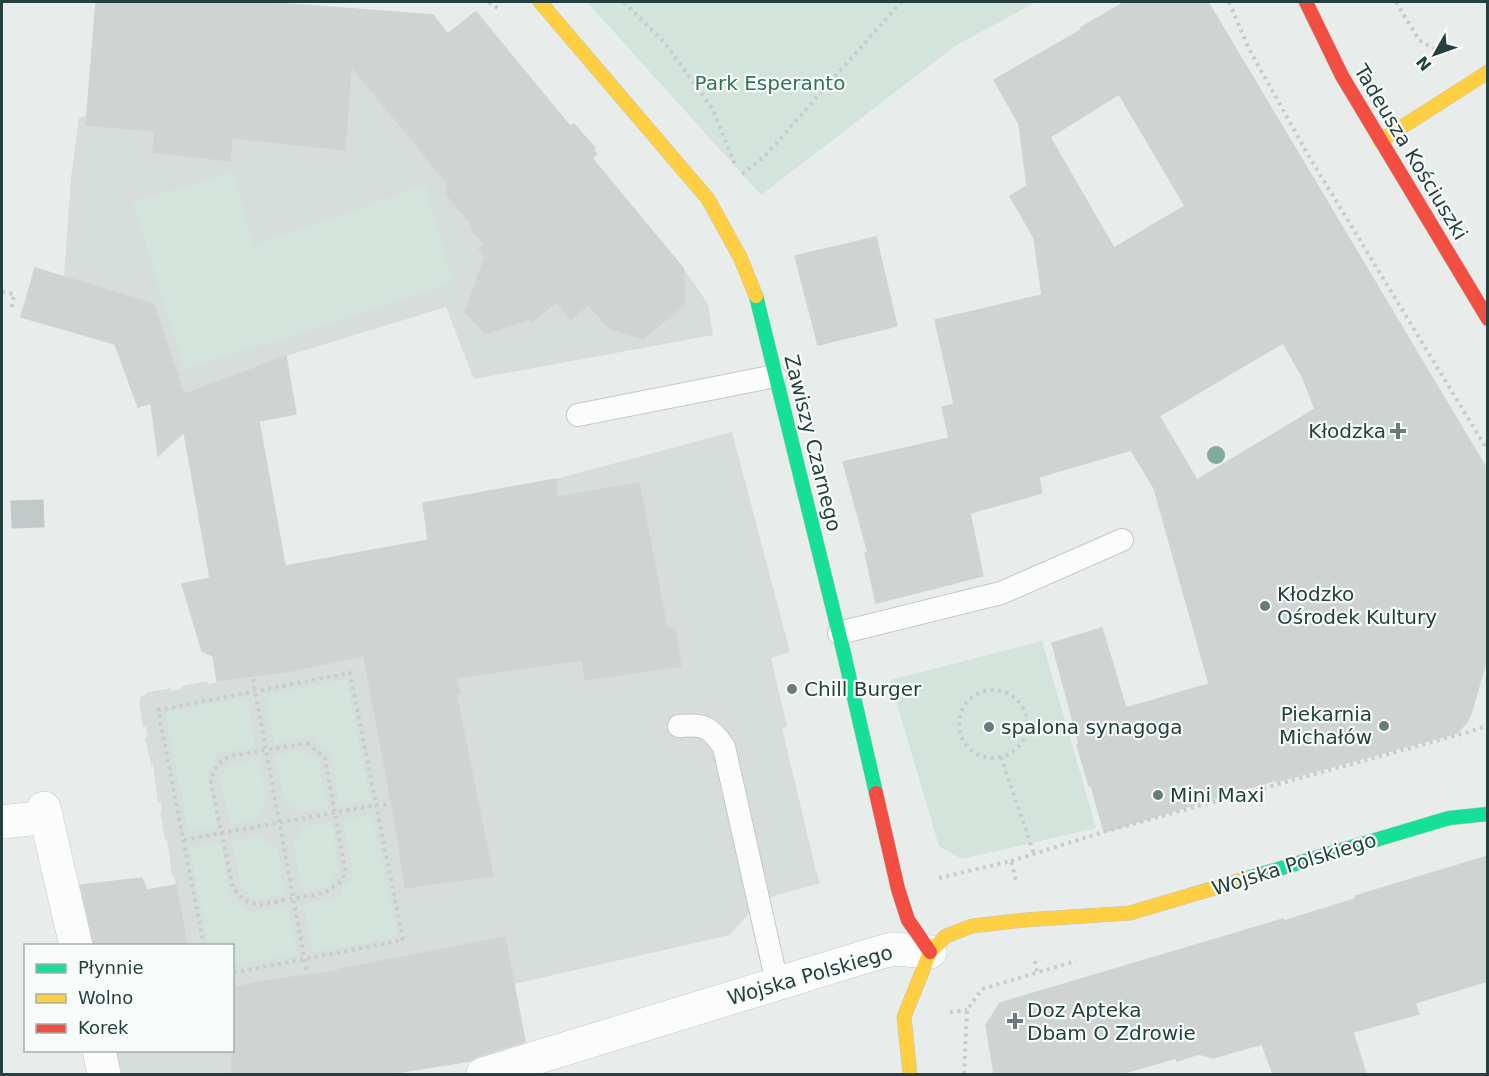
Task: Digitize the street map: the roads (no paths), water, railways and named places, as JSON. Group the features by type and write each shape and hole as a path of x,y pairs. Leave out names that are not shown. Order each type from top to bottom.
{"street":[{"name":"Zawiszy Czarnego","path":"540,2 708,199 740,257 758,301 839,633 898,889 908,920 930,952"},
{"name":"Tadeusza Kościuszki","path":"1306,2 1342,76 1488,319"},
{"path":"1380,141 1488,72"},
{"name":"Wojska Polskiego","path":"1449,818 1488,795"},
{"path":"2,822 46,812 76,944"},
{"name":"Wojska Polskiego","path":"483,1074 892,949 930,952 946,936 972,926 1130,913 1449,818 1488,814"},
{"path":"910,1074 904,1017 930,952"},
{"path":"99,1052 104,1074"}],"lane":[{"path":"578,415 775,376"},
{"path":"839,633 1001,593 1122,540"},
{"path":"679,726 699,725 716,734 724,747 777,983"}],"tunnel":[{"path":"27,500 28,528"}],"place":[{"name":"Kłodzka","path":"1398,431"},
{"name":"Kłodzko Ośrodek Kultury","path":"1265,606"},
{"name":"Chill Burger","path":"792,689"},
{"name":"Piekarnia Michałów","path":"1384,726"},
{"name":"spalona synagoga","path":"989,727"},
{"name":"Mini Maxi","path":"1158,795"},
{"name":"Doz Apteka Dbam O Zdrowie","path":"1015,1021"}],"park label":[{"name":"Park Esperanto","path":"770,83"}]}
